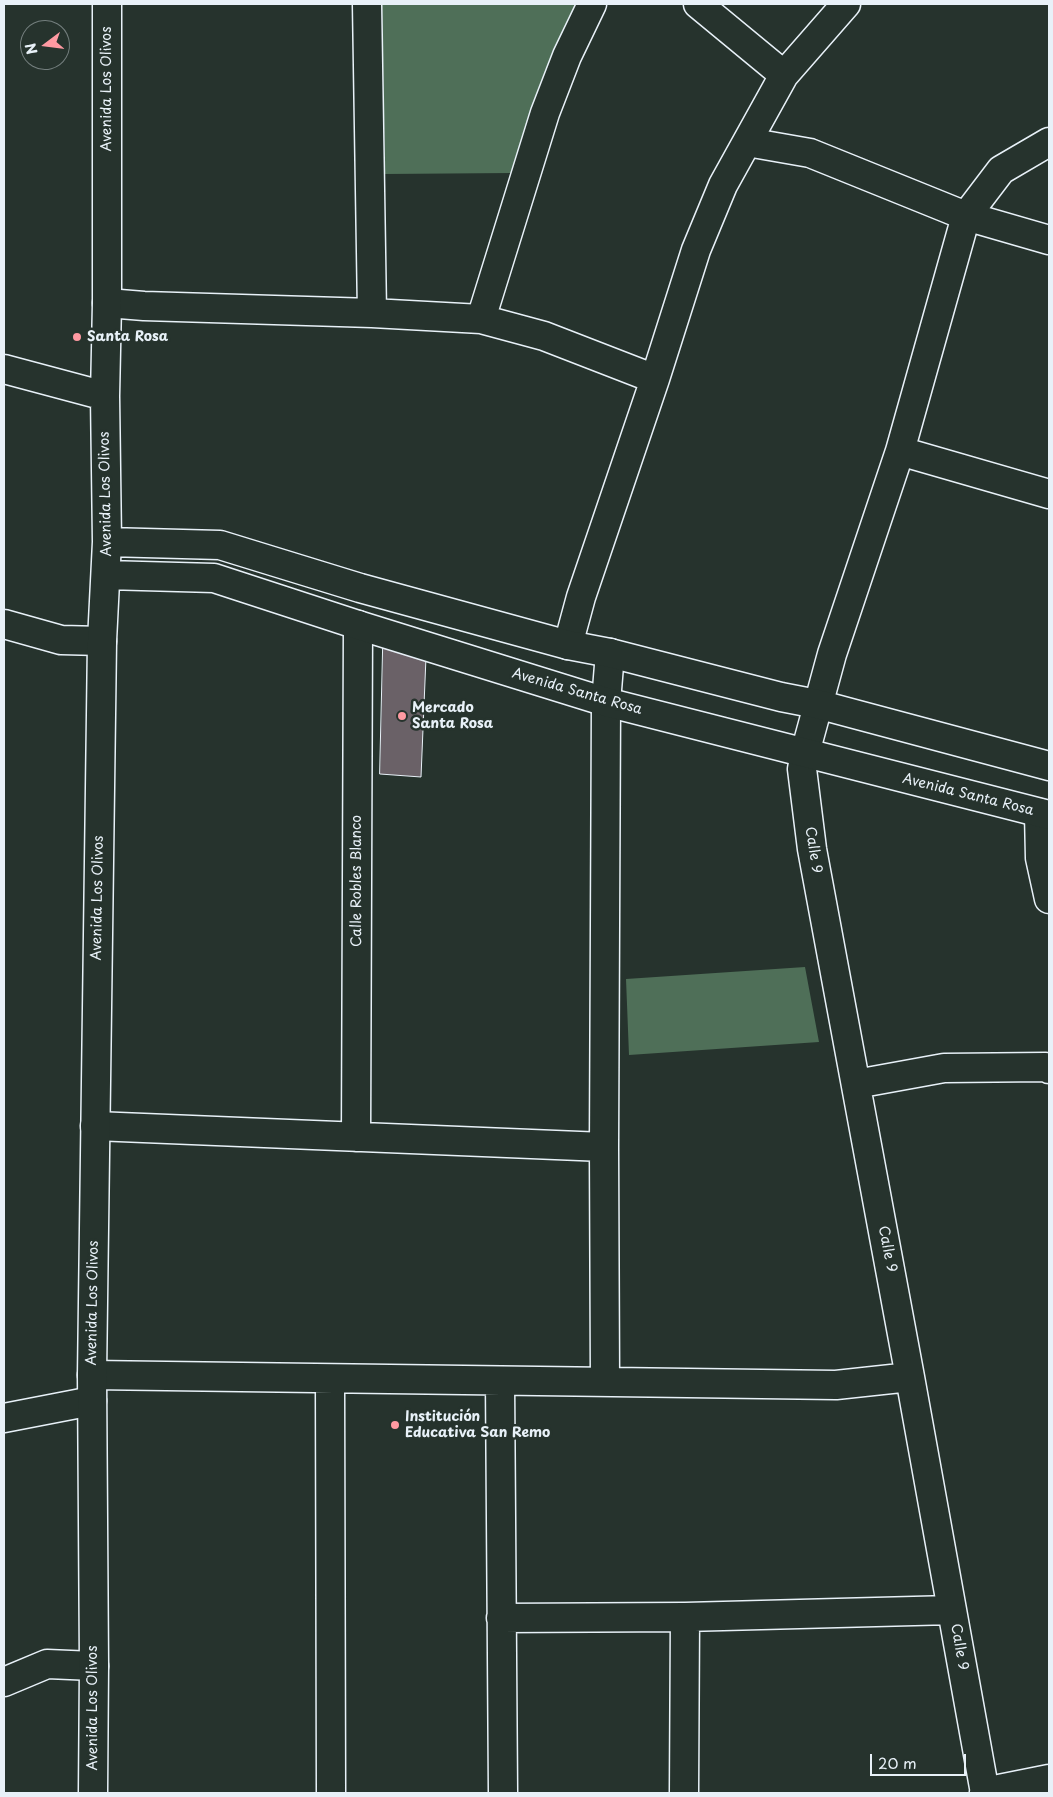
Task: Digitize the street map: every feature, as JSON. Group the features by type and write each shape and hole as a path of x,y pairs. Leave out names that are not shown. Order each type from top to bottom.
{"street":[{"name":"Avenida Los Olivos","path":"92,1793 94,1666 92,1388 95,1126 102,641 107,542 105,396 107,303 107,4"},
{"path":"367,4 372,313"},
{"path":"481,319 545,113 567,56 592,4"},
{"path":"698,4 784,74"},
{"path":"568,645 584,587 655,379 696,250 723,185 784,74 846,4"},
{"path":"747,142 810,153 966,216 1049,240"},
{"path":"966,216 1001,170 1049,142"},
{"name":"Calle 9","path":"966,216 900,451 817,704 802,769 812,849 910,1377 984,1792"},
{"path":"107,303 481,319 544,336 655,379"},
{"path":"4,369 105,396"},
{"path":"900,451 1049,494"},
{"path":"107,542 220,545 360,588 568,645 610,653 782,697 817,704 1049,766"},
{"name":"Avenida Santa Rosa","path":"106,575 214,578 606,702 1044,814"},
{"path":"4,624 61,640 102,641"},
{"name":"Calle Robles Blanco","path":"356,1137 358,625"},
{"path":"605,1382 606,702 610,653"},
{"path":"1044,814 1040,858 1049,899"},
{"path":"856,1084 944,1068 1046,1067 1049,1069"},
{"path":"95,1126 604,1147"},
{"path":"4,1418 92,1388 330,1379 836,1386 910,1377"},
{"path":"330,1379 331,1793"},
{"path":"500,1381 503,1793"},
{"path":"501,1618 685,1618 952,1610"},
{"path":"684,1793 685,1618"},
{"path":"4,1682 47,1664 94,1666"},
{"path":"984,1792 1049,1779"}],"green space":[{"path":"382,4 578,4 545,75 513,173 385,174"},
{"path":"805,967 819,1042 629,1055 626,979"}],"building":[{"name":"Mercado Santa Rosa","path":"383,648 426,657 421,777 380,774"}],"place":[{"name":"Santa Rosa","path":"77,337"},
{"name":"Mercado Santa Rosa","path":"402,716"},
{"name":"Institución Educativa San Remo","path":"395,1425"}]}
